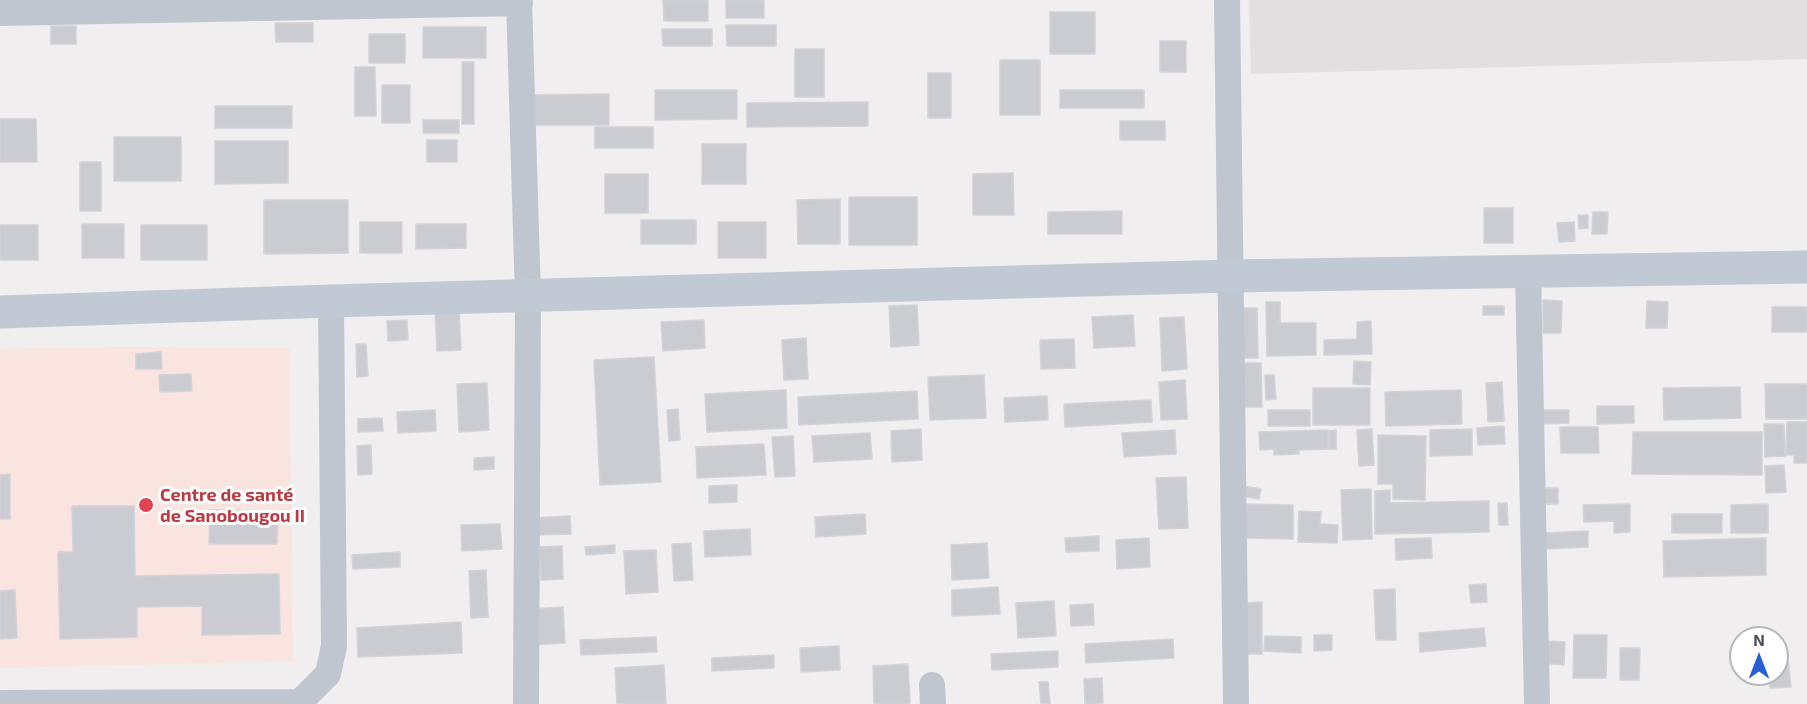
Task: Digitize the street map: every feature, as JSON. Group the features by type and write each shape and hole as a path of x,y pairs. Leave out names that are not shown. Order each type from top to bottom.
{"main road":[{"path":"0,312 1230,276 1807,267"}],"street":[{"path":"1227,0 1236,704"},
{"path":"0,13 94,5 519,2 528,297 526,704"},
{"path":"1527,272 1537,704"},
{"path":"0,703 300,702 328,674 334,646 331,301"}],"shaded area":[{"path":"1249,0 1807,0 1807,59 1251,74"},
{"name":"Centre de santé de Sanobougou II","path":"289,348 293,661 0,668 0,349"}],"building":[{"path":"663,0 708,0 708,21 664,21"},
{"path":"726,0 764,0 764,18 726,18"},
{"path":"1050,12 1095,12 1095,54 1050,54"},
{"path":"275,23 313,23 313,42 276,42"},
{"path":"726,25 776,25 776,46 727,46"},
{"path":"51,26 76,26 76,44 51,44"},
{"path":"423,27 486,27 486,58 423,58"},
{"path":"662,29 712,29 712,46 663,46"},
{"path":"369,34 405,34 405,63 369,63"},
{"path":"1160,41 1186,41 1186,72 1160,72"},
{"path":"795,49 824,49 824,97 795,97"},
{"path":"1000,60 1040,60 1040,115 1000,115"},
{"path":"462,62 474,62 474,124 462,124"},
{"path":"355,67 375,67 376,116 355,116"},
{"path":"928,73 951,73 951,118 928,118"},
{"path":"382,85 410,85 410,123 382,123"},
{"path":"655,90 737,90 737,119 655,120"},
{"path":"1060,90 1144,90 1144,108 1060,108"},
{"path":"609,94 609,125 530,125 530,95"},
{"path":"868,102 868,126 747,127 747,103"},
{"path":"215,106 292,106 292,128 215,128"},
{"path":"0,119 36,119 37,162 0,162"},
{"path":"423,120 459,120 459,133 423,133"},
{"path":"1120,121 1165,121 1165,140 1120,140"},
{"path":"595,127 653,127 653,148 595,148"},
{"path":"114,137 181,137 181,181 114,181"},
{"path":"427,140 457,140 457,162 427,162"},
{"path":"215,141 288,141 288,183 215,184"},
{"path":"702,144 746,144 746,184 702,184"},
{"path":"80,162 101,162 101,211 80,211"},
{"path":"1013,173 1014,215 973,215 973,174"},
{"path":"605,174 648,174 648,213 605,213"},
{"path":"849,197 917,197 917,245 849,245"},
{"path":"840,199 840,244 798,244 797,200"},
{"path":"264,200 348,200 348,253 264,254"},
{"path":"1484,208 1513,208 1513,243 1484,243"},
{"path":"1122,211 1122,234 1048,234 1048,212"},
{"path":"1593,212 1608,212 1607,234 1592,234"},
{"path":"1578,215 1588,215 1588,228 1579,229"},
{"path":"641,220 696,220 696,244 641,244"},
{"path":"360,222 402,222 402,253 360,253"},
{"path":"718,222 766,222 766,258 718,258"},
{"path":"1574,222 1575,241 1559,242 1557,223"},
{"path":"82,224 124,224 124,258 82,258"},
{"path":"416,224 466,224 466,248 416,249"},
{"path":"0,225 38,225 38,260 0,260"},
{"path":"141,225 207,225 207,260 141,260"},
{"path":"1543,300 1562,301 1561,333 1543,333"},
{"path":"1647,301 1668,302 1667,328 1646,328"},
{"path":"1266,302 1280,302 1280,323 1316,323 1316,355 1267,356"},
{"path":"917,305 919,345 891,347 889,306"},
{"path":"1483,306 1504,306 1504,315 1483,315"},
{"path":"1772,307 1807,307 1807,332 1772,332"},
{"path":"459,308 461,350 437,351 435,309"},
{"path":"1239,308 1257,308 1258,358 1239,358"},
{"path":"1133,315 1135,346 1094,348 1092,317"},
{"path":"1184,317 1187,369 1162,371 1160,318"},
{"path":"407,320 408,340 388,341 387,321"},
{"path":"704,320 705,348 663,351 661,322"},
{"path":"1371,321 1372,354 1324,355 1324,340 1357,339 1357,322"},
{"path":"806,338 808,379 784,380 782,340"},
{"path":"1074,339 1075,368 1041,369 1040,340"},
{"path":"356,344 366,344 368,376 357,377"},
{"path":"161,352 162,369 136,369 136,354"},
{"path":"654,357 661,482 600,485 594,360"},
{"path":"1354,361 1371,362 1370,385 1353,384"},
{"path":"1240,363 1261,363 1262,407 1241,407"},
{"path":"191,374 192,391 160,392 159,375"},
{"path":"984,375 986,418 930,420 928,377"},
{"path":"1265,375 1274,375 1276,399 1266,400"},
{"path":"1185,380 1187,419 1161,420 1159,382"},
{"path":"1502,382 1504,421 1488,422 1486,383"},
{"path":"487,383 489,430 459,432 457,384"},
{"path":"1765,384 1807,384 1807,419 1766,419"},
{"path":"1740,387 1741,418 1664,420 1663,388"},
{"path":"1313,388 1370,388 1370,425 1313,425"},
{"path":"786,390 787,428 707,432 705,394"},
{"path":"1461,390 1462,424 1386,426 1385,392"},
{"path":"917,391 918,419 799,425 798,397"},
{"path":"1047,396 1048,420 1005,422 1004,398"},
{"path":"1151,400 1152,422 1065,427 1064,404"},
{"path":"1597,406 1634,406 1634,423 1597,424"},
{"path":"678,409 680,440 669,441 667,410"},
{"path":"435,410 436,431 398,433 397,412"},
{"path":"1268,410 1310,410 1310,426 1268,426"},
{"path":"1540,410 1569,410 1569,423 1540,424"},
{"path":"382,418 383,431 358,432 358,419"},
{"path":"1787,422 1807,422 1807,463 1794,463 1794,455 1786,455"},
{"path":"1764,424 1784,424 1785,456 1765,457"},
{"path":"1504,426 1505,444 1478,445 1477,428"},
{"path":"1560,427 1598,427 1599,453 1561,453"},
{"path":"921,429 922,460 892,462 891,431"},
{"path":"1372,429 1374,465 1359,466 1357,430"},
{"path":"1472,429 1472,455 1430,456 1430,430"},
{"path":"1175,430 1176,454 1124,457 1122,433"},
{"path":"1328,430 1328,449 1299,450 1299,454 1274,455 1274,449 1260,450 1259,432"},
{"path":"1336,430 1336,449 1329,449 1329,431"},
{"path":"1633,432 1762,432 1762,475 1632,474"},
{"path":"870,433 872,459 814,462 812,436"},
{"path":"1378,435 1426,436 1425,500 1393,499 1393,484 1378,484"},
{"path":"793,436 795,476 775,477 772,437"},
{"path":"764,444 766,475 697,478 696,447"},
{"path":"371,445 372,474 358,475 357,446"},
{"path":"494,457 494,469 474,470 474,458"},
{"path":"1784,465 1786,492 1766,493 1765,466"},
{"path":"10,474 10,519 0,519 0,475"},
{"path":"1186,477 1188,528 1159,529 1156,478"},
{"path":"737,485 737,502 709,503 709,486"},
{"path":"1243,486 1261,489 1259,499 1241,496"},
{"path":"1544,488 1558,488 1558,504 1544,504"},
{"path":"1371,489 1372,539 1343,540 1341,490"},
{"path":"1390,490 1390,503 1489,501 1489,532 1375,534 1375,491"},
{"path":"1498,503 1507,503 1508,525 1499,525"},
{"path":"1244,504 1293,505 1293,539 1244,538"},
{"path":"1630,504 1630,532 1614,533 1614,521 1584,522 1583,505"},
{"path":"1768,504 1768,533 1731,533 1731,505"},
{"path":"72,506 134,506 135,576 279,574 280,634 202,635 202,606 137,607 137,637 60,639 58,552 73,552"},
{"path":"210,510 278,511 277,544 209,544"},
{"path":"1299,511 1321,512 1320,524 1338,525 1337,543 1298,542"},
{"path":"865,514 866,534 816,537 815,517"},
{"path":"1672,514 1722,514 1722,533 1672,533"},
{"path":"570,516 571,534 533,535 532,518"},
{"path":"500,524 502,549 462,551 461,525"},
{"path":"750,529 751,555 705,557 704,531"},
{"path":"1588,531 1588,547 1545,549 1545,533"},
{"path":"1099,536 1099,551 1066,552 1065,538"},
{"path":"1149,538 1150,567 1117,569 1116,540"},
{"path":"1431,538 1432,558 1396,560 1395,539"},
{"path":"1766,538 1766,575 1664,577 1663,541"},
{"path":"691,543 693,580 674,581 672,544"},
{"path":"987,543 989,578 952,580 951,545"},
{"path":"615,545 615,553 586,555 585,547"},
{"path":"562,546 563,579 541,580 539,547"},
{"path":"656,550 658,592 626,594 624,551"},
{"path":"400,552 400,567 353,569 352,555"},
{"path":"486,570 488,617 471,618 469,571"},
{"path":"1486,584 1487,602 1471,603 1469,585"},
{"path":"998,587 1000,614 952,616 952,590"},
{"path":"1395,589 1396,640 1376,640 1374,590"},
{"path":"15,590 17,638 0,639 0,591"},
{"path":"1054,601 1056,636 1018,638 1016,603"},
{"path":"1262,602 1262,654 1244,654 1244,603"},
{"path":"1093,604 1094,625 1071,626 1070,605"},
{"path":"563,607 565,643 533,645 531,609"},
{"path":"461,622 462,653 358,657 357,628"},
{"path":"1484,628 1486,646 1420,652 1419,633"},
{"path":"1314,635 1332,635 1332,650 1314,651"},
{"path":"1574,635 1607,635 1606,678 1573,678"},
{"path":"1265,636 1301,637 1301,653 1264,651"},
{"path":"656,637 657,652 581,655 580,640"},
{"path":"1173,639 1174,658 1086,663 1085,644"},
{"path":"1545,641 1565,642 1564,665 1544,663"},
{"path":"839,646 840,670 801,672 800,648"},
{"path":"1620,648 1640,648 1639,680 1620,680"},
{"path":"1058,651 1058,667 992,670 991,654"},
{"path":"774,655 774,668 712,671 712,658"},
{"path":"908,664 910,704 874,704 873,666"},
{"path":"664,665 666,704 617,704 615,668"},
{"path":"1789,668 1791,687 1770,688 1770,686 1789,686"},
{"path":"1102,678 1103,704 1085,704 1084,679"},
{"path":"1039,682 1048,682 1050,704 1041,704"}],"place":[{"name":"Centre de santé de Sanobougou II","path":"146,505"}]}
